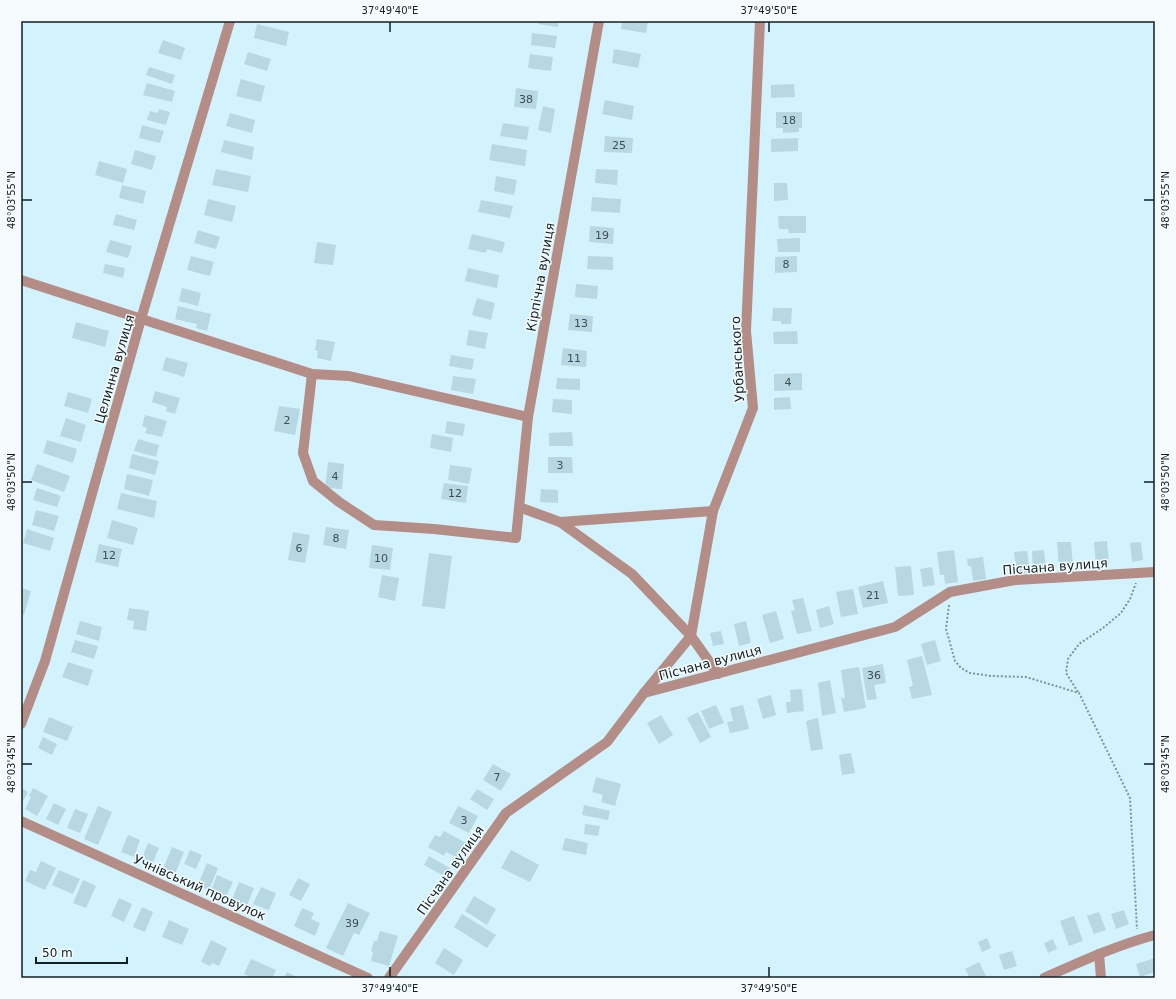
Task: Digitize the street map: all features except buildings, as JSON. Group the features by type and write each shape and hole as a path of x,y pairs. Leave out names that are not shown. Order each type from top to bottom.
{"street":[{"name":"Целинна вулиця","path":"21,724 45,661 142,319 230,21"},
{"name":"Кiрпiчна вулиця","path":"312,374 303,453 313,481 339,502 374,525 434,529 516,538 528,417 599,21"},
{"name":"Урбанського","path":"644,693 691,636 713,510 753,408 746,331 760,21"},
{"path":"21,280 312,374 349,376 528,417"},
{"path":"519,508 560,522 632,574 691,636 718,674"},
{"path":"560,522 713,510"},
{"name":"Пiсчана вулиця","path":"389,978 506,813 608,742 644,693 895,627 950,592 1015,580 1155,572"},
{"name":"Учнівський провулок","path":"21,820 368,978"},
{"path":"1044,978 1099,954 1138,939 1155,935"},
{"path":"1099,954 1101,978"}],"path":[{"path":"1138,939 1130,798 1079,693 1066,673 1068,659 1079,644 1104,628 1121,613 1130,599 1141,573"},
{"path":"950,592 946,629 956,662 961,668 970,673 1026,678 1079,693"}]}
